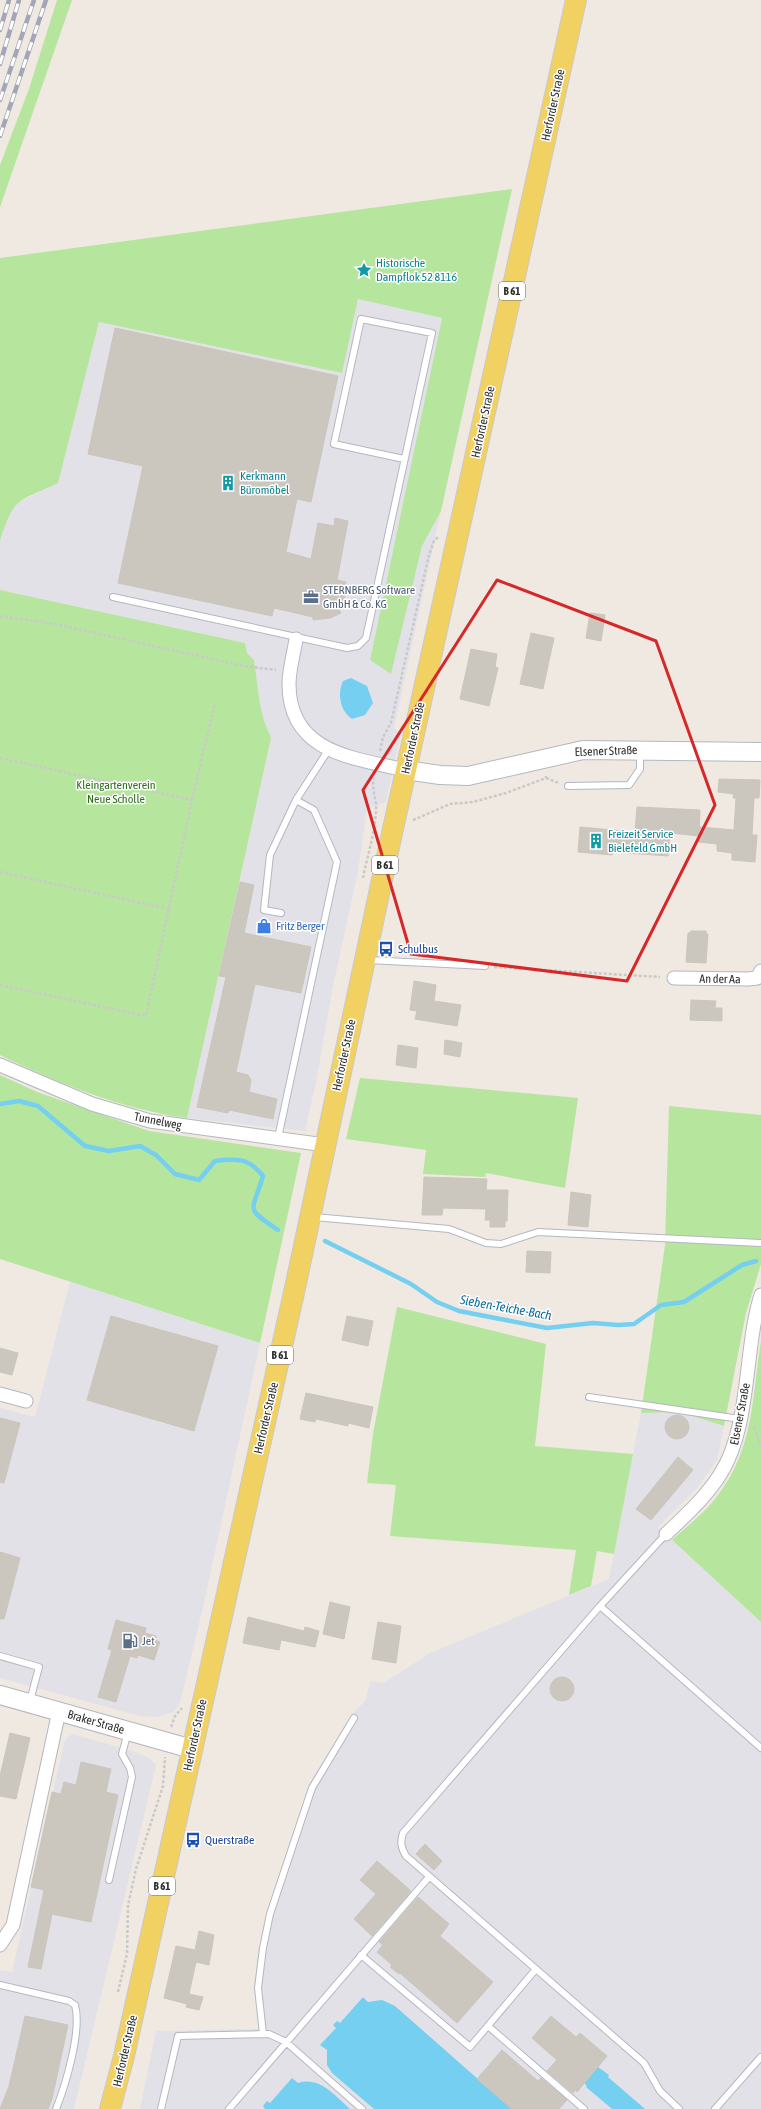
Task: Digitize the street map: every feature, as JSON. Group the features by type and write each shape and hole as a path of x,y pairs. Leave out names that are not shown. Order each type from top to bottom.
{"main road":[{"name":"Herforder Straße","path":"110,2109 124,2056 310,1216 364,960 576,0"},
{"name":"Elsener Straße","path":"406,770 440,776 468,776 583,750 761,752"},
{"name":"Braker Straße","path":"0,1695 192,1749"}],"street":[{"path":"296,638 289,683 291,704 298,723 312,740 329,749 355,758 406,770"},
{"name":"An der Aa","path":"674,978 748,980 757,978 761,971"},
{"name":"Tunnelweg","path":"0,1064 92,1104 150,1122 325,1145"},
{"name":"Elsener Straße","path":"666,1534 698,1503 722,1472 734,1446 761,1295"},
{"path":"0,1394 26,1400"},
{"path":"0,1945 13,1925 59,1711"}],"lane":[{"path":"112,597 346,648 358,646 366,638 432,333 361,319 334,444 404,459"},
{"path":"281,913 264,910 270,855 296,800 329,749"},
{"path":"568,786 629,785 640,769 640,750"},
{"path":"278,1138 337,862 314,810 296,800"},
{"path":"364,960 485,966"},
{"path":"310,1216 449,1229 486,1243 501,1244 538,1232 761,1243"},
{"path":"589,1397 740,1419"},
{"path":"666,1534 600,1606 404,1833 401,1840 402,1849 406,1856 644,2063 660,2091 679,2109"},
{"path":"600,1606 761,1748"},
{"path":"0,1656 39,1666 29,1703"},
{"path":"263,2034 258,1988 263,1948 270,1914 312,1788 354,1718"},
{"path":"109,1880 132,1777 130,1768 122,1754 128,1731"},
{"path":"229,2109 429,1877"},
{"path":"361,1955 470,2047 536,1969"},
{"path":"0,1985 69,2001 76,2005 78,2013 77,2029 64,2090 56,2109"},
{"path":"488,2026 584,2109"},
{"path":"161,2109 178,2036 263,2034 269,2034 286,2042 362,2109"},
{"path":"715,2109 760,2060"}],"path":[{"path":"0,616 55,624 244,666 290,672"},
{"path":"0,985 146,1016 192,800 215,704"},
{"path":"0,758 192,800"},
{"path":"376,812 411,820 450,804 473,802 546,778 546,758"},
{"path":"0,872 169,909"},
{"path":"485,966 674,978"},
{"path":"117,1998 127,1954 128,1905 136,1870 163,1786 168,1742"}],"highlighted area":[{"path":"497,580 656,641 715,805 627,981 411,954 363,790"}],"shaded area":[{"path":"358,299 442,318 370,660 391,673 422,546 441,511 394,728 401,734 386,802 367,809 358,871 333,986 316,1082 305,1131 187,1118 271,738 264,721 260,704 254,660 247,653 245,643 0,590 0,541 8,516 15,504 58,483 99,322 341,373"},
{"path":"70,1282 260,1343 204,1603 180,1703 174,1712 156,1717 140,1716 0,1678 0,1408 35,1417"},
{"path":"680,1412 724,1426 717,1460 697,1488 658,1527 761,1622 761,2109 140,2109 156,2031 259,2029 254,1988 259,1948 266,1916 309,1784 353,1713 365,1701 371,1681 384,1683 430,1653 609,1579 641,1413"},
{"path":"72,1734 136,1752 147,1757 156,1765 74,2109 0,2109 0,1970 12,1972 64,1743 66,1738"}],"green space":[{"path":"57,0 72,0 0,207 0,165 29,89"},
{"path":"512,189 441,511 422,546 391,674 370,660 442,318 358,299 342,373 99,322 58,483 26,498 14,507 9,515 0,541 0,258"},
{"name":"Kleingartenverein Neue Scholle","path":"0,590 245,643 247,653 254,660 260,704 264,721 271,738 187,1118 138,1108 91,1094 45,1076 0,1055"},
{"path":"0,1075 37,1092 149,1131 301,1153 260,1343 0,1259"},
{"path":"360,1078 578,1098 565,1188 486,1173 485,1177 423,1174 426,1150 346,1139"},
{"path":"669,1106 761,1115 761,1264 746,1313 724,1426 680,1412 641,1413 665,1245"},
{"path":"397,1307 546,1344 535,1446 633,1454 614,1554 597,1551 591,1586 569,1595 576,1550 390,1536 396,1485 367,1483 373,1434"},
{"path":"761,1341 761,1622 672,1540 702,1513 718,1495 730,1477 739,1459 750,1421"}],"water":[{"path":"351,678 367,686 373,703 365,715 352,719 342,707 340,697 343,681"},
{"path":"363,1997 368,2002 382,2000 395,2006 512,2109 374,2109 332,2073 327,2065 327,2050 320,2045 336,2028 333,2025 337,2021 340,2023"},
{"path":"598,2067 609,2075 608,2077 645,2109 612,2109 586,2087 587,2086 584,2083"},
{"path":"292,2078 298,2083 313,2082 327,2088 350,2109 265,2109 263,2106 267,2101 270,2103"}],"building":[{"name":"Kerkmann Büromöbel","path":"115,328 338,376 311,502 297,499 286,552 311,559 318,523 334,526 335,518 348,521 337,580 346,582 346,594 339,610 341,613 330,618 313,620 313,617 274,608 272,616 118,583 143,466 88,454"},
{"path":"590,613 605,615 601,641 586,638"},
{"path":"531,633 554,638 543,689 520,684"},
{"path":"471,649 497,654 495,667 498,668 489,706 460,699"},
{"path":"719,779 760,780 759,798 754,798 752,835 757,835 755,862 732,860 732,853 717,851 717,844 699,842 700,827 734,830 736,798 733,798 734,794 718,792"},
{"path":"637,807 700,810 699,836 670,833 668,856 613,852 612,855 578,852 580,827 635,832"},
{"path":"240,882 254,885 244,933 311,947 301,993 255,984 236,1072 248,1075 251,1080 249,1092 277,1099 273,1119 229,1110 228,1113 197,1107 226,977 219,976"},
{"path":"691,931 706,931 706,934 708,934 706,963 686,962 688,933"},
{"path":"414,981 436,985 434,1001 461,1005 457,1026 415,1019 417,1011 410,1010"},
{"path":"691,1000 716,1001 715,1008 722,1008 722,1021 690,1020"},
{"path":"445,1040 462,1043 460,1057 444,1054"},
{"path":"398,1045 418,1048 416,1068 396,1065"},
{"path":"424,1177 487,1179 486,1190 508,1190 507,1221 505,1221 505,1227 490,1227 490,1220 485,1220 486,1209 443,1208 442,1215 422,1215"},
{"path":"571,1192 591,1195 588,1227 568,1225"},
{"path":"527,1251 551,1252 550,1273 526,1272"},
{"path":"111,1316 218,1346 194,1431 87,1400"},
{"path":"347,1316 373,1321 368,1346 342,1340"},
{"path":"0,1348 18,1353 12,1375 0,1372"},
{"path":"306,1393 373,1407 369,1428 348,1423 348,1426 316,1419 315,1422 300,1419"},
{"path":"672,1415 682,1415 689,1422 689,1432 682,1439 672,1439 665,1432 665,1422"},
{"path":"0,1418 20,1423 4,1483 0,1482"},
{"path":"678,1457 693,1470 651,1520 636,1509"},
{"path":"0,1552 20,1558 4,1619 0,1619"},
{"path":"330,1602 350,1607 344,1639 323,1634"},
{"path":"248,1617 304,1631 305,1627 319,1631 315,1647 281,1640 279,1650 243,1643"},
{"path":"116,1620 146,1628 145,1633 156,1636 155,1640 160,1642 154,1660 138,1655 137,1658 130,1656 116,1702 98,1697 112,1650 108,1649"},
{"path":"378,1622 401,1626 396,1663 372,1659"},
{"path":"562,1677 571,1680 574,1689 571,1698 562,1701 553,1698 550,1689 553,1680"},
{"path":"10,1733 30,1738 16,1799 0,1796 0,1776"},
{"path":"81,1762 111,1769 106,1792 118,1795 91,1922 52,1914 41,1969 28,1967 44,1890 31,1887 52,1792 61,1794 64,1782 76,1785"},
{"path":"425,1844 442,1861 434,1870 416,1854"},
{"path":"377,1861 411,1891 372,1936 354,1919 376,1894 360,1880"},
{"path":"418,1897 449,1924 440,1936 493,1982 457,2023 400,1973 399,1974 390,1967 392,1965 377,1952 383,1945 379,1942"},
{"path":"199,1931 214,1935 209,1965 196,1962 189,1994 203,1997 199,2010 186,2007 187,2004 164,1998 176,1946 195,1950"},
{"path":"25,2016 68,2025 52,2099 48,2109 0,2109 9,2086"},
{"path":"551,2016 576,2037 580,2033 607,2056 577,2092 575,2090 573,2093 547,2071 557,2060 532,2038"},
{"path":"502,2050 538,2081 541,2078 567,2100 559,2109 512,2109 477,2079"}],"waterway":[{"name":"Sieben-Teiche-Bach","path":"0,1104 19,1101 38,1106 85,1146 109,1151 140,1146 156,1155 175,1174 199,1180 215,1161 236,1160 247,1163 258,1170 263,1176 254,1203 255,1213 278,1230"},
{"name":"Sieben-Teiche-Bach","path":"325,1241 411,1284 437,1302 459,1311 547,1328 593,1323 618,1325 634,1324 661,1305 684,1302 742,1265 756,1261"}],"railway":[{"path":"0,30 9,0"},
{"path":"0,64 19,0"},
{"path":"0,100 34,0"},
{"path":"0,136 46,0"}],"place":[{"name":"Historische Dampflok 52 8116","path":"364,270"},
{"name":"Kerkmann Büromöbel","path":"228,483"},
{"name":"STERNBERG Software GmbH & Co. KG","path":"311,597"},
{"name":"Freizeit Service Bielefeld GmbH","path":"596,841"},
{"name":"Fritz Berger","path":"264,926"},
{"name":"Schulbus","path":"386,949"},
{"name":"Jet","path":"130,1641"},
{"name":"Querstraße","path":"193,1840"}]}
